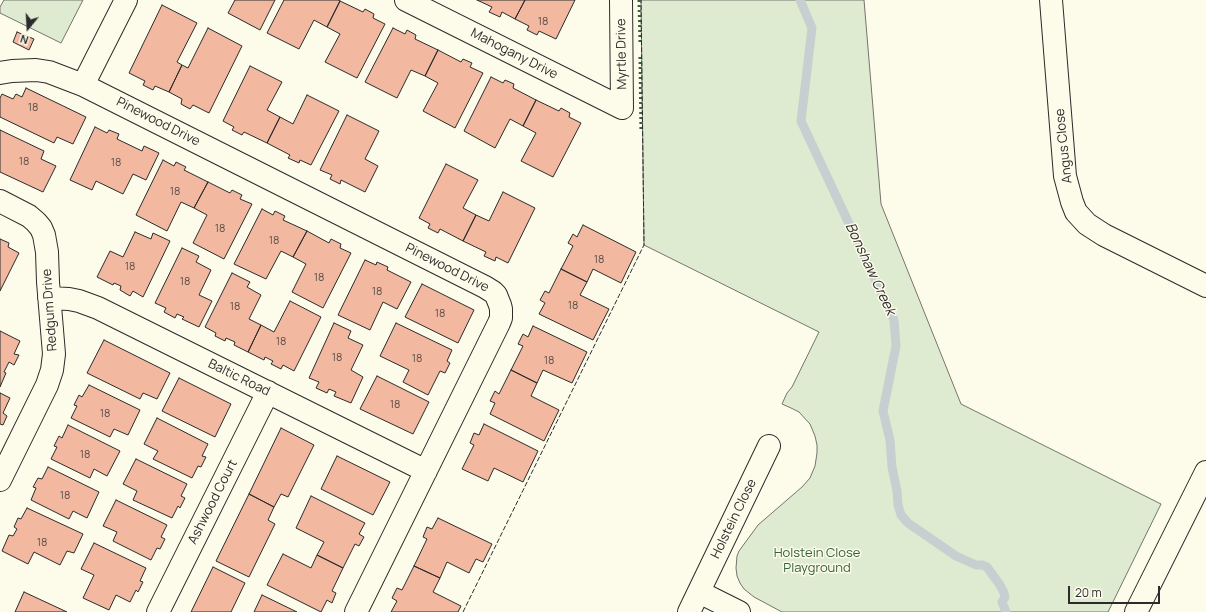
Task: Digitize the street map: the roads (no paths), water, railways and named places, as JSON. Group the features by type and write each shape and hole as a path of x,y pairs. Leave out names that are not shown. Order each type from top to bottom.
{"street":[{"path":"84,85 126,0"},
{"name":"Mahogany Drive","path":"406,0 622,108"},
{"name":"Myrtle Drive","path":"621,0 622,108"},
{"name":"Angus Close","path":"1051,0 1065,176 1076,212 1087,224 1104,235 1206,286"},
{"name":"Pinewood Drive","path":"0,73 36,70 49,72 84,85 485,286 494,292 500,305 501,318 356,612"},
{"name":"Redgum Drive","path":"0,201 29,216 41,228 46,243 54,344 52,370 44,392 0,480"},
{"name":"Baltic Road","path":"50,298 74,300 98,308 426,470"},
{"name":"Ashwood Court","path":"158,612 268,392"},
{"name":"Holstein Close","path":"689,612 769,446"},
{"path":"1144,610 1206,472"},
{"path":"699,592 739,612"}],"waterway":[{"name":"Bonshaw Creek","path":"800,0 812,28 801,121 894,320 896,346 883,411 890,440 892,467 901,515 908,523 956,556 976,565 987,567 1004,593 1005,597 1002,602 1006,612"}],"park label":[{"name":"Holstein Close Playground","path":"817,560"}]}
